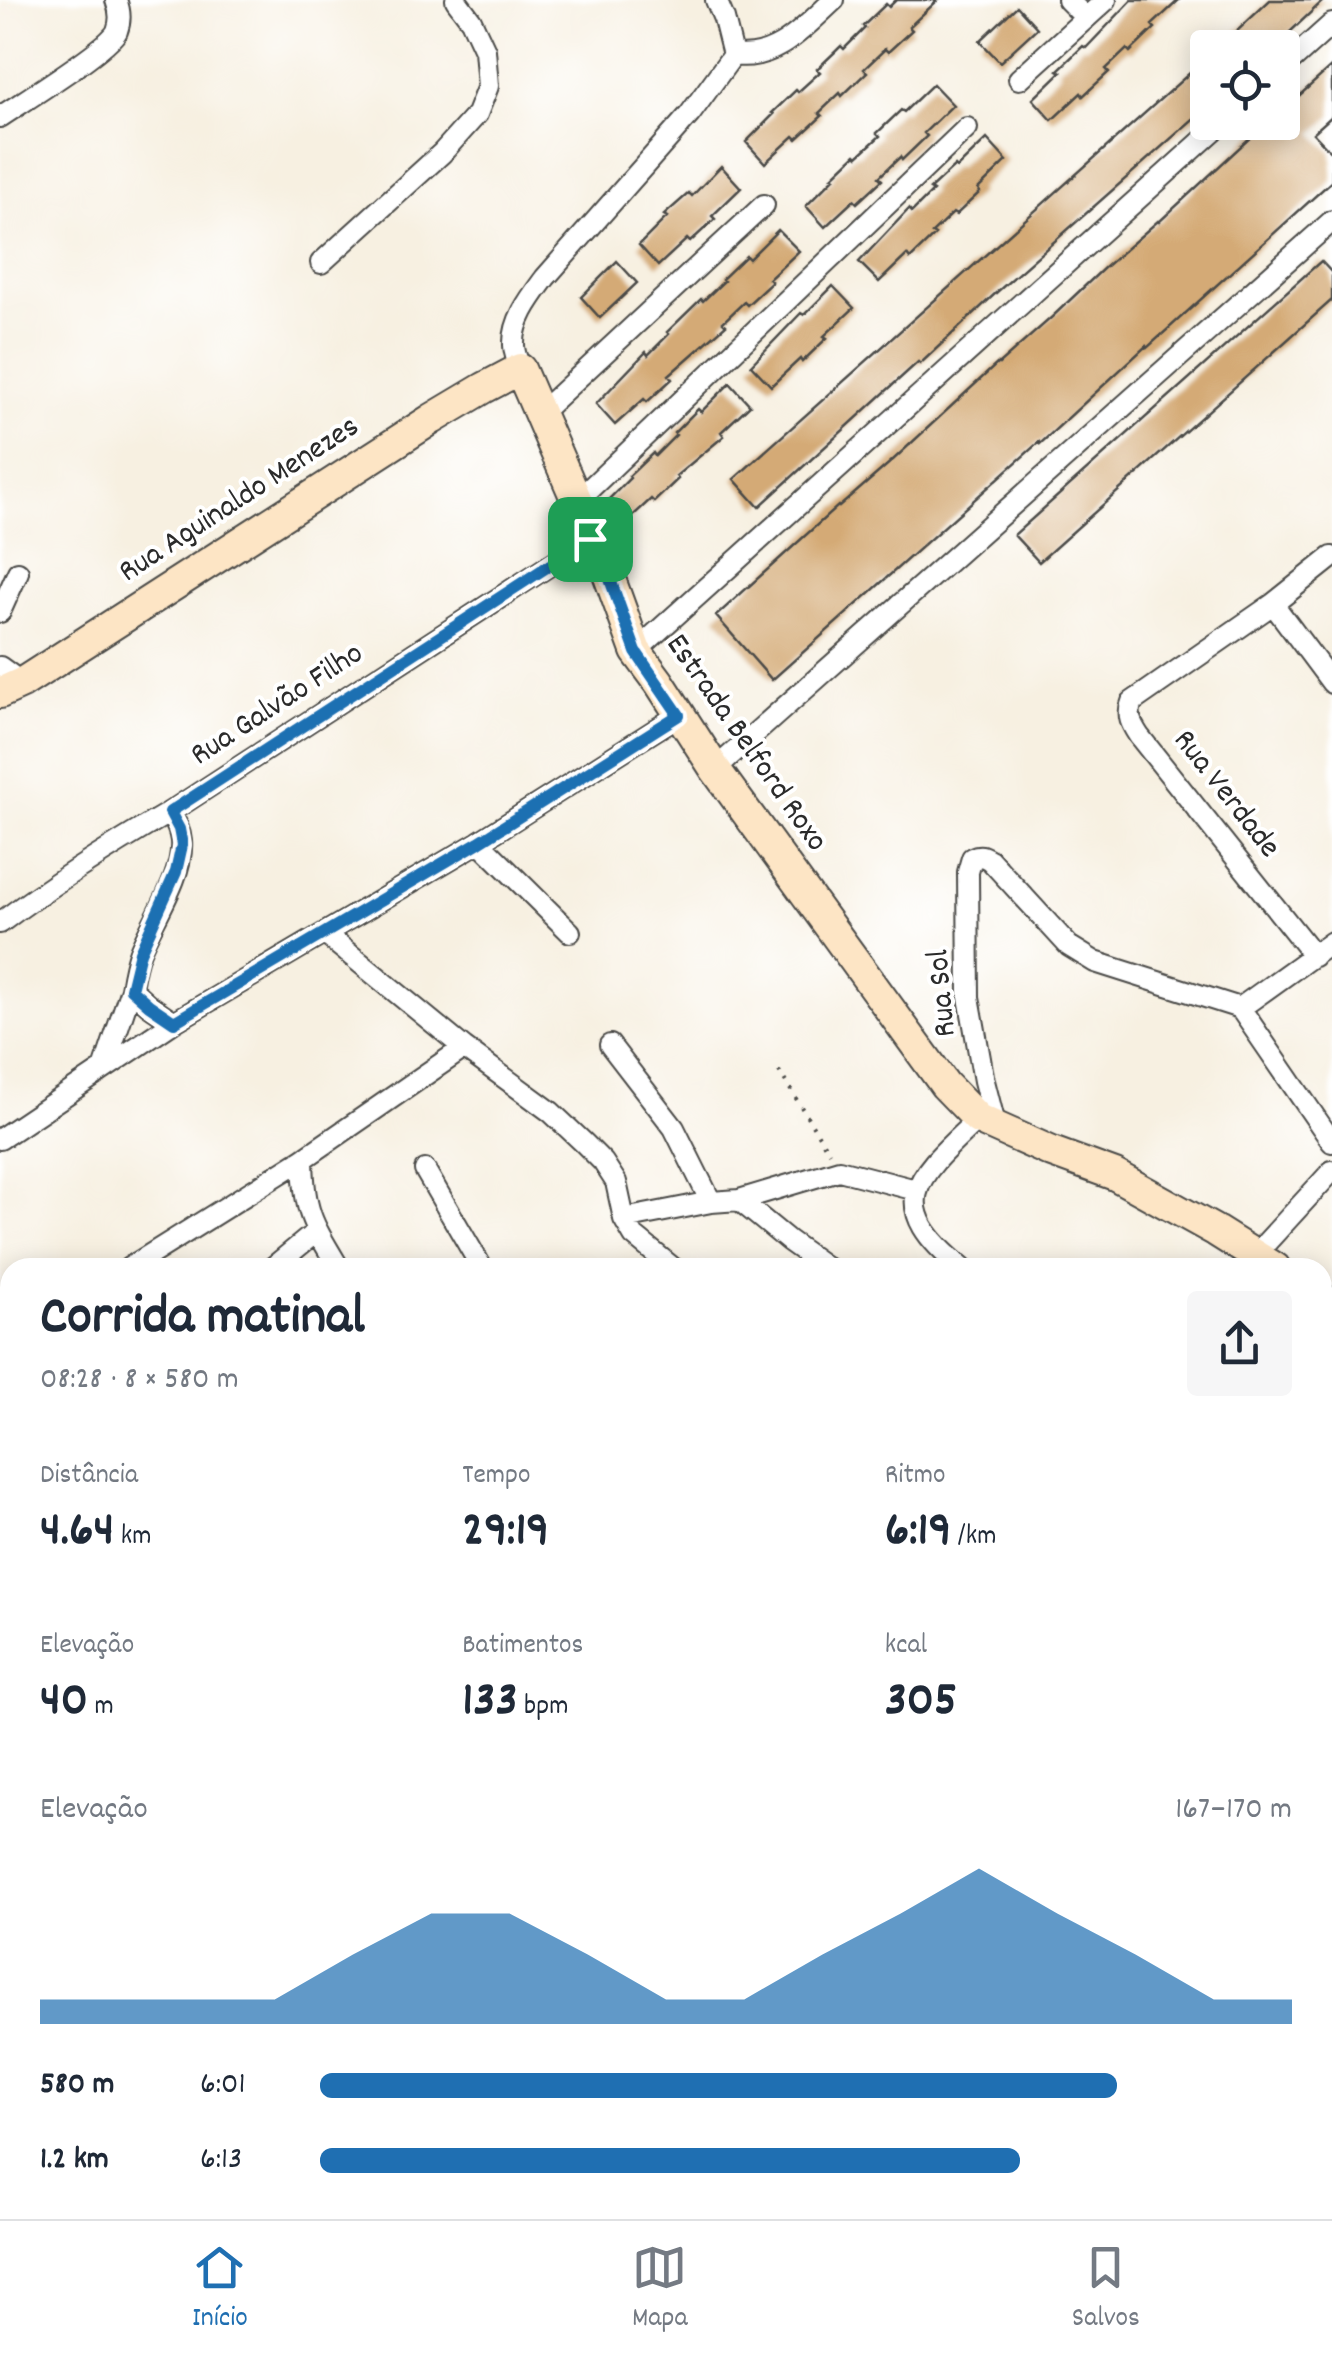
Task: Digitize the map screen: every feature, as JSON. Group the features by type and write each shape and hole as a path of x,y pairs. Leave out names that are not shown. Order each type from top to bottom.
{"street":[{"path":"321,262 442,153 477,114 488,86 485,50 456,0"},
{"path":"716,0 734,54 744,56 781,47 834,0"},
{"path":"1068,0 1086,18"},
{"path":"1019,79 1106,0"},
{"path":"0,117 101,48 116,33 118,8"},
{"path":"1300,53 1332,24"},
{"name":"Estrada Belford Roxo","path":"734,54 690,114 545,278 516,327 514,346 520,370 590,539 606,568 636,652 714,769 945,1085 987,1123 1115,1175 1260,1258"},
{"path":"577,501 967,128"},
{"path":"636,652 1203,140"},
{"path":"540,413 764,205"},
{"path":"714,769 1332,221"},
{"name":"Rua Aguinaldo Menezes","path":"7,681 432,419 520,370"},
{"name":"Rua Galvão Filho","path":"0,923 54,884 590,539"},
{"path":"1332,557 1272,604 1332,682"},
{"path":"0,612 18,572"},
{"name":"Rua Verdade","path":"1272,604 1132,702 1129,717 1314,956"},
{"path":"0,1139 174,1022 479,842 679,715"},
{"path":"104,1069 140,952 176,872 182,845 170,812"},
{"path":"479,842 570,932"},
{"name":"Rua Sol","path":"987,1123 969,997 968,872 972,858 977,855 990,860 1069,946 1095,962 1240,1008"},
{"path":"325,934 464,1048 551,1112 603,1162 616,1182 624,1219 634,1236 661,1258"},
{"path":"1332,942 1240,1008 1332,1142"},
{"path":"131,989 174,1022"},
{"path":"610,1046 674,1128 712,1202"},
{"path":"146,1258 304,1159 464,1048"},
{"path":"950,1258 924,1228 915,1206 916,1190 938,1158 987,1123"},
{"path":"304,1159 304,1196 317,1231 333,1258"},
{"path":"425,1170 476,1258"},
{"path":"624,1219 739,1200 839,1170 916,1190"},
{"path":"1267,1258 1332,1171"},
{"path":"739,1200 813,1258"},
{"path":"284,1258 317,1231"}],"path":[{"path":"780,1071 839,1170"}],"building":[{"path":"896,0 938,0 909,27 912,30 888,52 885,49 864,69 867,72 819,113 822,116 765,163 746,142 796,90 820,72 817,69 841,46 844,49 886,4 889,7"},
{"path":"1132,0 1179,0 1130,52 1127,49 1106,69 1109,72 1052,120 1033,99"},
{"path":"1270,0 1324,0 1292,30 1238,30"},
{"path":"1017,6 1037,28 1000,62 980,41"},
{"path":"1332,66 1332,116 1313,133 1332,153 1332,181 772,680 716,616 1248,140 1300,140 1300,95"},
{"path":"1190,73 1190,122 920,364 759,507 734,479"},
{"path":"933,84 953,105 924,133 927,136 879,177 882,180 825,227 806,206 856,154 880,136 877,133"},
{"path":"987,139 1007,161 910,259 907,255 879,282 859,262 909,209 912,212 933,191 930,189"},
{"path":"721,166 741,188 712,216 715,219 658,266 639,245 667,217 664,215 689,193 692,196"},
{"path":"778,230 799,251 769,279 772,282 747,305 744,302 723,322 726,325 669,375 672,379 615,425 596,404 701,299"},
{"path":"617,261 637,283 600,318 581,297"},
{"path":"1321,261 1332,273 1332,300 1039,562 1014,535"},
{"path":"833,286 854,308 802,362 800,359 771,386 751,365"},
{"path":"730,383 750,405 721,432 724,436 676,476 678,479 654,502 651,499 622,526 603,505 698,409 701,412"}],"route":[{"path":"590,539 606,568 636,652 679,715 479,842 174,1022 131,989 140,952 176,872 182,845 170,812 590,539"}]}
